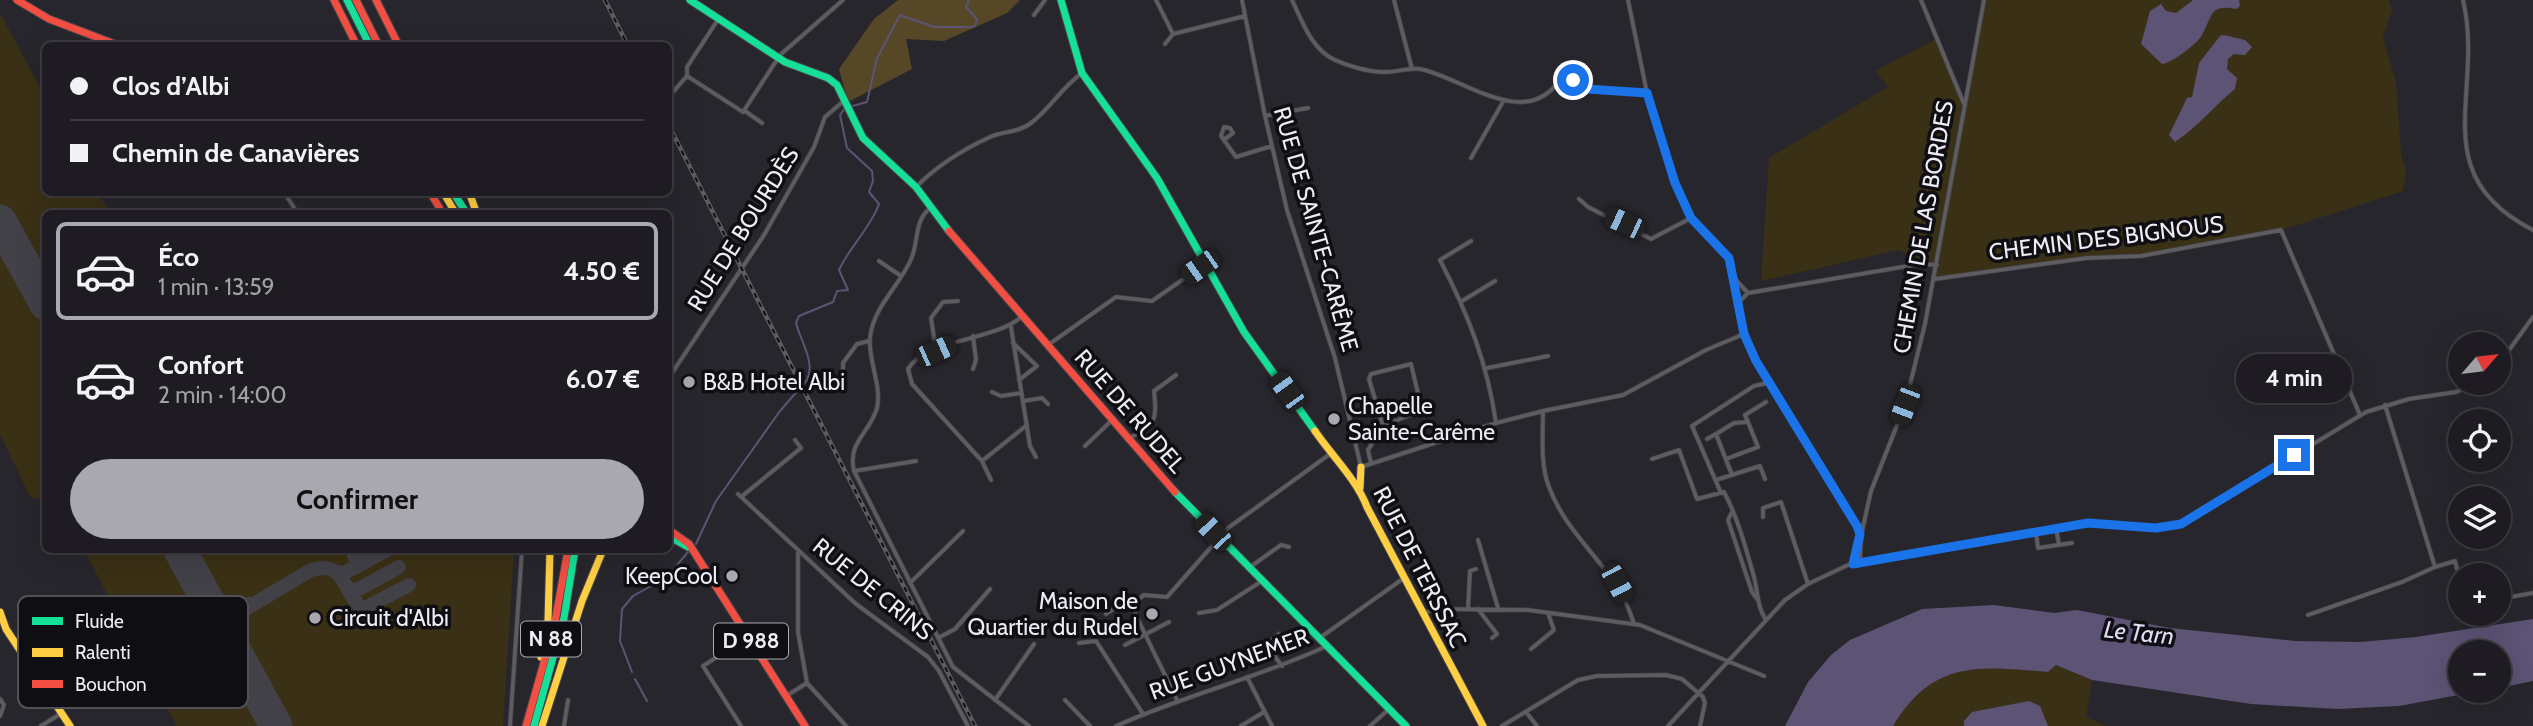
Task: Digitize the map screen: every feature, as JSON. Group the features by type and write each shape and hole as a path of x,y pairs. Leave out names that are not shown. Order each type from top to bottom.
{"main road":[{"path":"16,0 49,19 109,42"},
{"path":"334,0 355,42"},
{"path":"347,0 368,42"},
{"path":"356,0 377,42"},
{"path":"376,0 397,42"},
{"name":"RUE DE RUDEL","path":"690,0 778,57 828,78 848,104 863,138 916,187 962,248 1127,440 1219,539 1321,637 1406,726"},
{"name":"RUE DE TERSSAC","path":"1061,0 1082,73 1153,172 1244,332 1349,479 1360,488 1367,508 1483,726"},
{"path":"1349,479 1361,467"},
{"path":"1360,488 1361,467"},
{"name":"D 988","path":"672,531 693,550 805,726"},
{"name":"D 988","path":"672,538 693,550"},
{"path":"538,680 548,621 550,553"},
{"name":"N 88","path":"526,726 557,614 567,553"},
{"name":"N 88","path":"534,726 564,618 575,553"},
{"path":"542,726 582,601 602,553"},
{"path":"0,612 6,629 18,647"},
{"path":"59,708 70,726"}],"street":[{"path":"745,111 778,57 843,0"},
{"path":"1034,15 1045,0"},
{"path":"1156,0 1173,34"},
{"name":"RUE DE SAINTE-CARÊME","path":"1242,0 1287,210 1335,358 1361,467"},
{"path":"1292,0 1317,47 1334,60 1382,72 1412,69 1504,100 1530,101 1550,92 1559,80 1573,80 1587,89 1647,93"},
{"path":"1394,0 1412,69"},
{"path":"1628,0 1647,93 1675,183 1691,218 1724,251 1735,279 1744,334 1767,383 1828,475 1860,535 1860,563"},
{"path":"1921,0 1959,100 1964,104"},
{"name":"CHEMIN DE LAS BORDES","path":"1860,535 1871,491 1908,392 1935,279 1983,0"},
{"path":"2463,0 2468,34 2464,110 2466,150 2472,172 2482,191 2501,212 2533,230"},
{"path":"1166,44 1173,34 1245,16"},
{"path":"672,93 687,76 687,67 719,18"},
{"path":"916,187 939,167 983,140 1015,132 1032,123 1058,92 1082,73"},
{"path":"687,76 762,123"},
{"path":"1471,158 1504,100"},
{"name":"RUE DE BOURDÈS","path":"672,373 764,235 814,147 825,117 848,104"},
{"path":"1265,116 1308,108"},
{"path":"1225,139 1227,148 1236,157 1272,146"},
{"path":"1579,199 1588,207 1651,239 1691,218"},
{"path":"932,206 919,222 912,256 871,326 869,341 877,407 853,447 851,459 854,471 957,673 1028,726"},
{"name":"CHEMIN DES BIGNOUS","path":"1935,279 2087,258 2141,256 2281,230 2360,415"},
{"path":"1471,242 1440,260 1462,301 1487,368 1496,423"},
{"path":"879,261 901,276"},
{"path":"1048,345 1116,297 1152,301 1205,264"},
{"path":"1739,302 1748,293 1908,265 1937,265"},
{"path":"1735,279 1748,293"},
{"path":"1462,301 1496,281"},
{"path":"936,351 931,318 943,302 958,301"},
{"path":"991,480 982,461 910,379 911,365 973,336 1011,327 1022,316"},
{"path":"2511,347 2533,317"},
{"path":"1011,327 1027,425 1036,457"},
{"path":"1361,467 1496,423 1623,395 1706,350 1744,334"},
{"path":"973,336 976,360 973,369"},
{"path":"842,370 843,363 856,344 869,341"},
{"path":"1013,343 1037,366 1019,380"},
{"path":"1487,368 1548,356"},
{"path":"1371,463 1368,450 1382,426 1422,410 1411,364 1371,374 1382,426"},
{"path":"1127,440 1155,420 1157,414 1154,391 1175,375"},
{"path":"1721,493 1692,426 1754,386 1767,383"},
{"path":"992,393 1001,396 1021,393"},
{"path":"1668,726 1785,600 1808,584 1853,564 2088,523 2156,528 2181,524 2360,415 2385,405 2448,393"},
{"path":"1023,401 1042,398 1048,404"},
{"path":"1726,459 1758,447 1745,415 1766,402"},
{"path":"2385,405 2435,566"},
{"path":"1543,411 1548,485 1569,524 1617,583 1634,624"},
{"path":"1085,446 1112,420"},
{"path":"1707,439 1734,422 1748,422"},
{"path":"982,461 1027,425"},
{"path":"1716,434 1732,475"},
{"name":"RUE DE CRINS","path":"795,440 801,448 739,496 856,604 928,657 939,671 968,726"},
{"path":"1652,459 1679,450 1697,499 1721,493 1726,495 1755,580 1757,598"},
{"path":"1131,606 1139,596 1167,597 1228,528 1332,453"},
{"path":"854,471 916,461"},
{"path":"1716,480 1760,466 1765,479"},
{"path":"1763,517 1763,508 1781,502 1808,584"},
{"path":"1732,512 1728,520 1749,583 1766,620"},
{"path":"2056,528 2059,545"},
{"path":"910,583 964,531"},
{"path":"2036,532 2038,548 2071,543"},
{"path":"1853,564 1860,535"},
{"path":"1478,540 1498,608"},
{"path":"1249,568 1281,545 1290,547"},
{"path":"797,550 799,632 807,683 846,726"},
{"path":"510,726 522,553"},
{"path":"2308,615 2402,582 2435,566 2456,563"},
{"path":"1468,609 1470,571 1476,569"},
{"path":"1321,637 1404,578"},
{"path":"1749,583 1755,580"},
{"path":"1199,613 1217,610 1262,581"},
{"path":"938,638 955,629 990,589"},
{"path":"2511,597 2533,593"},
{"path":"1106,614 1118,606 1131,606"},
{"path":"1131,606 1177,700"},
{"path":"1422,614 1435,610 1498,608 1634,624 1764,676"},
{"path":"1478,609 1497,634 1492,638"},
{"path":"1531,649 1554,630 1548,613"},
{"path":"1125,645 1169,622"},
{"path":"1279,634 1266,645 1282,666"},
{"path":"741,726 703,666 748,637"},
{"name":"RUE GUYNEMER","path":"1079,643 1096,641 1143,714"},
{"path":"994,700 1034,644"},
{"name":"RUE GUYNEMER","path":"1116,726 1177,700 1282,666 1328,645"},
{"path":"1502,726 1578,680 1591,677 1674,676 1700,693 1705,703 1700,726"},
{"path":"1247,677 1272,726"},
{"path":"786,696 807,683"},
{"path":"0,699 4,705 0,716"},
{"path":"564,726 568,700"},
{"path":"1065,700 1090,726"},
{"path":"1370,726 1389,709"},
{"path":"1241,726 1265,712"},
{"path":"1526,712 1537,726"},
{"path":"41,726 62,713"}],"shaded area":[{"path":"898,0 1020,0 1007,13 944,41 906,39 912,69 848,102 839,69 874,19"},
{"path":"1984,0 2389,0 2392,10 2383,38 2396,82 2401,154 2406,172 2403,191 2281,230 2141,256 2087,258 1935,279 1936,265 1898,250 1761,281 1769,158 1888,87 1875,71 1936,39 1964,102"},
{"path":"0,13 42,91 42,196 100,196 108,210 42,210 42,499 30,497 0,434"},
{"name":"Circuit d'Albi","path":"86,553 514,553 503,726 177,726 167,708 248,708 248,596 108,596"},
{"path":"2056,665 2092,680 2086,717 2106,726 1893,726 1908,704 1941,678 1979,669 2048,672"}],"water":[{"path":"2193,0 2239,0 2240,6 2236,9 2216,10 2195,43 2178,57 2162,64 2141,44 2150,11 2161,4 2166,11 2176,13"},
{"path":"2220,36 2245,40 2252,47 2245,55 2234,54 2228,59 2227,69 2237,78 2235,89 2175,142 2169,135 2187,98 2192,97 2199,63"},
{"name":"Le Tarn","path":"1994,605 2054,613 2077,610 2170,628 2295,641 2360,642 2416,637 2488,626 2511,626 2511,622 2533,619 2533,681 2511,686 2511,640 2448,640 2448,697 2399,706 2338,709 2251,704 2092,680 2056,665 2048,672 1979,669 1941,678 1908,704 1893,726 1785,726 1808,682 1831,655 1850,640 1922,609"},
{"path":"2029,701 2040,706 2048,726 1964,726 1964,721 1972,712"}],"waterway":[{"path":"696,544 716,501 780,411 807,380 809,359 796,323 799,316 833,302 837,291 848,290 839,270 879,204 869,192 873,181 872,171 847,148 840,115 845,108 867,102 877,58 900,15 934,27 971,27 975,26 977,19 966,7 969,0"},
{"path":"632,672 620,641 622,609 633,596 667,577 688,552"},
{"path":"635,679 647,701"}],"taxiway":[{"path":"334,571 344,573 355,567 353,553"},
{"path":"354,568 382,553"},
{"path":"348,588 357,590 399,567"},
{"path":"248,607 311,570 323,568 332,569 338,574 356,603 363,609 409,585"}],"runway":[{"path":"0,221 42,297"},
{"path":"182,553 205,596"},
{"path":"248,675 276,726"}],"railway":[{"path":"605,0 626,42"},
{"path":"672,132 975,726"}],"traffic: fast":[{"path":"347,0 368,42"},
{"path":"690,0 785,62 828,78 837,85 863,138 916,187 949,231"},
{"path":"1061,0 1082,73 1157,178 1244,332 1315,431"},
{"path":"456,196 464,210"},
{"path":"1175,492 1406,726"},
{"path":"672,538 688,547"},
{"path":"534,726 564,618 575,553"}],"traffic: slow":[{"path":"445,196 454,210"},
{"path":"470,196 476,210"},
{"path":"1315,431 1357,487 1483,726"},
{"path":"1360,488 1361,467"},
{"path":"541,657 548,621 550,553"},
{"path":"542,726 582,601 602,553"},
{"path":"0,612 6,629 18,647"},
{"path":"58,708 70,726"}],"traffic: jam":[{"path":"17,0 49,19 109,42"},
{"path":"334,0 355,42"},
{"path":"356,0 377,42"},
{"path":"376,0 397,42"},
{"path":"432,196 441,210"},
{"path":"949,231 1175,492"},
{"path":"672,532 689,544 805,726"},
{"path":"526,726 554,627 567,553"}],"place":[{"name":"B&B Hotel Albi","path":"689,382"},
{"name":"Chapelle Sainte-Carême","path":"1334,419"},
{"name":"KeepCool","path":"732,576"},
{"name":"Maison de Quartier du Rudel","path":"1152,614"},
{"name":"Circuit d'Albi","path":"315,618"}],"route":[{"path":"1573,80 1587,89 1647,93 1675,183 1691,218 1729,258 1744,334 1756,361 1767,383 1828,475 1857,526 1860,534 1853,564 2088,523 2156,528 2181,524 2294,455"}]}
